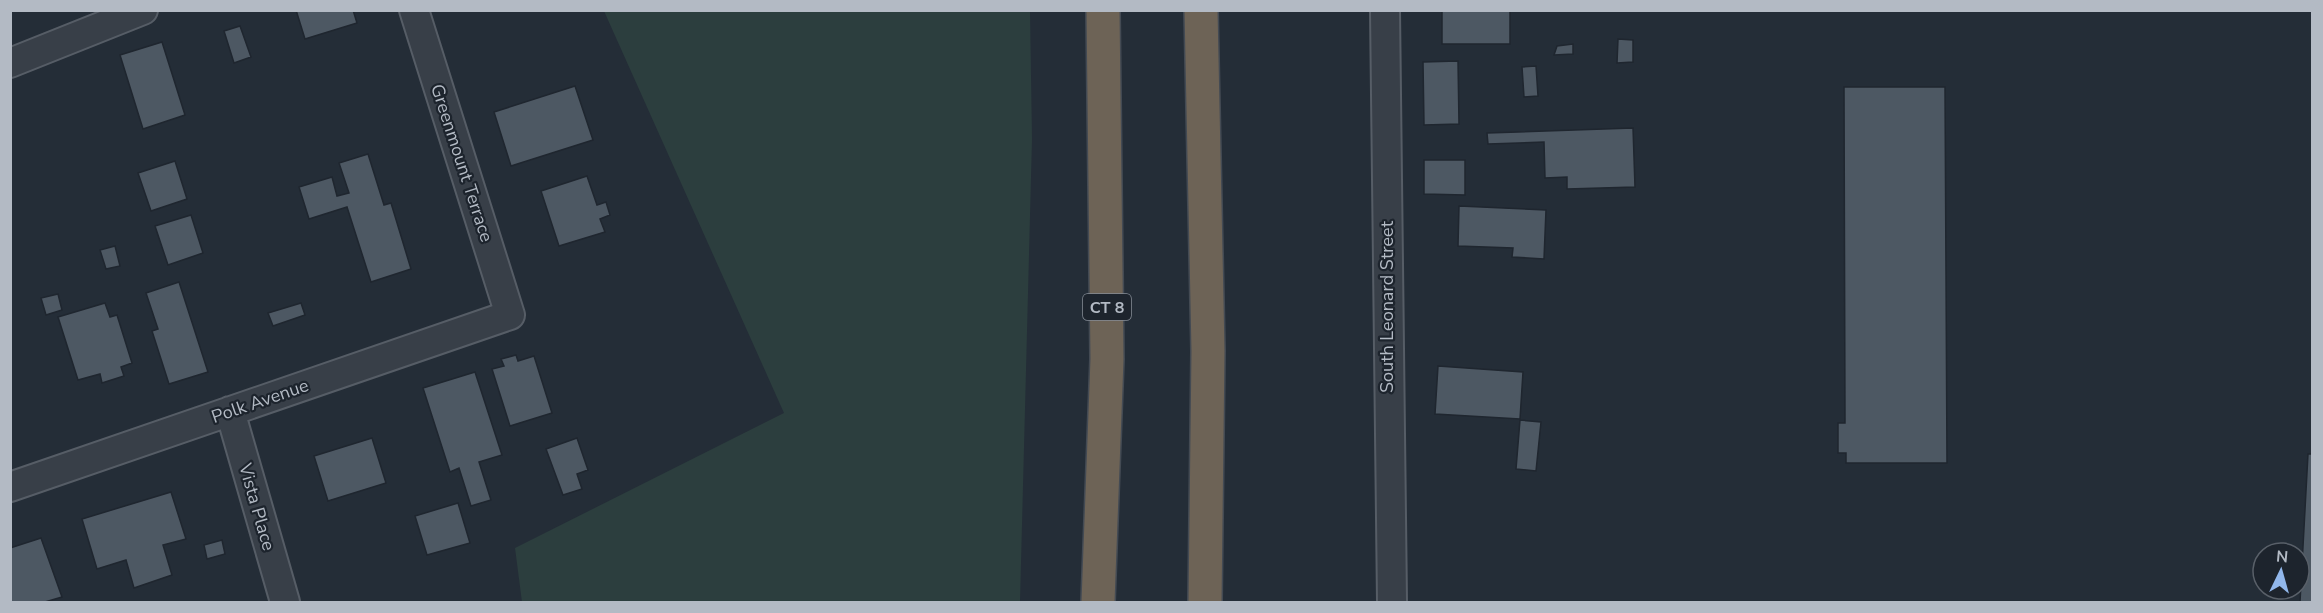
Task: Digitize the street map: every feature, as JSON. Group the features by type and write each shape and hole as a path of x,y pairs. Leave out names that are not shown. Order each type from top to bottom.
{"highway":[{"name":"CT 8","path":"1098,603 1107,359 1103,10"},
{"path":"1201,10 1208,351 1205,603"}],"street":[{"path":"10,63 143,10"},
{"name":"Greenmount Terrace","path":"414,10 510,315"},
{"name":"South Leonard Street","path":"1385,10 1392,603"},
{"name":"Polk Avenue","path":"10,487 510,315"},
{"name":"Vista Place","path":"230,411 285,603"}],"shaded area":[{"path":"604,11 1030,11 1032,139 1020,602 522,602 515,548 784,413"}],"building":[{"path":"296,10 353,10 357,23 305,39"},
{"path":"1442,10 1510,10 1510,44 1442,44"},
{"path":"240,26 251,57 234,63 224,31"},
{"path":"1618,39 1633,40 1633,62 1617,63"},
{"path":"162,42 185,115 143,129 120,55"},
{"path":"1573,44 1573,54 1554,55 1557,46"},
{"path":"1458,61 1459,124 1424,125 1423,62"},
{"path":"1536,66 1538,96 1524,97 1522,67"},
{"path":"575,86 593,140 511,166 494,112"},
{"path":"1844,87 1945,87 1947,463 1846,463 1846,453 1838,453 1838,423 1845,423"},
{"path":"1633,128 1635,187 1567,189 1567,177 1545,178 1544,142 1488,144 1487,133"},
{"path":"368,154 384,205 391,203 411,269 371,282 347,207 309,219 299,187 332,177 337,196 349,193 339,163"},
{"path":"1424,160 1465,160 1465,195 1424,194"},
{"path":"175,161 187,199 151,211 138,173"},
{"path":"587,176 597,205 606,202 610,215 600,219 605,232 559,246 541,191"},
{"path":"1459,206 1546,210 1544,259 1512,257 1513,248 1458,246"},
{"path":"191,215 203,253 168,265 155,226"},
{"path":"115,246 120,266 106,269 100,250"},
{"path":"179,282 208,372 169,384 152,331 158,329 146,293"},
{"path":"58,294 62,310 46,315 41,298"},
{"path":"105,303 110,317 117,315 132,363 121,367 124,376 102,383 100,374 78,380 58,317"},
{"path":"301,303 305,315 273,326 268,313"},
{"path":"516,355 518,361 534,356 552,413 510,426 492,369 504,366 501,359"},
{"path":"1438,366 1523,372 1520,419 1435,414"},
{"path":"475,372 502,455 479,462 491,500 471,506 459,468 450,472 423,388"},
{"path":"1520,420 1541,422 1536,471 1516,469"},
{"path":"372,438 386,483 328,501 314,456"},
{"path":"577,438 588,470 577,474 582,489 563,495 546,449"},
{"path":"2308,454 2312,454 2312,602 2300,602 2311,601 2311,541 2303,541"},
{"path":"171,492 186,539 163,545 172,575 134,588 126,560 97,569 82,519"},
{"path":"458,503 470,543 427,555 415,516"},
{"path":"41,538 62,597 45,602 10,602 10,548"},
{"path":"222,540 225,554 207,559 204,545"}]}
